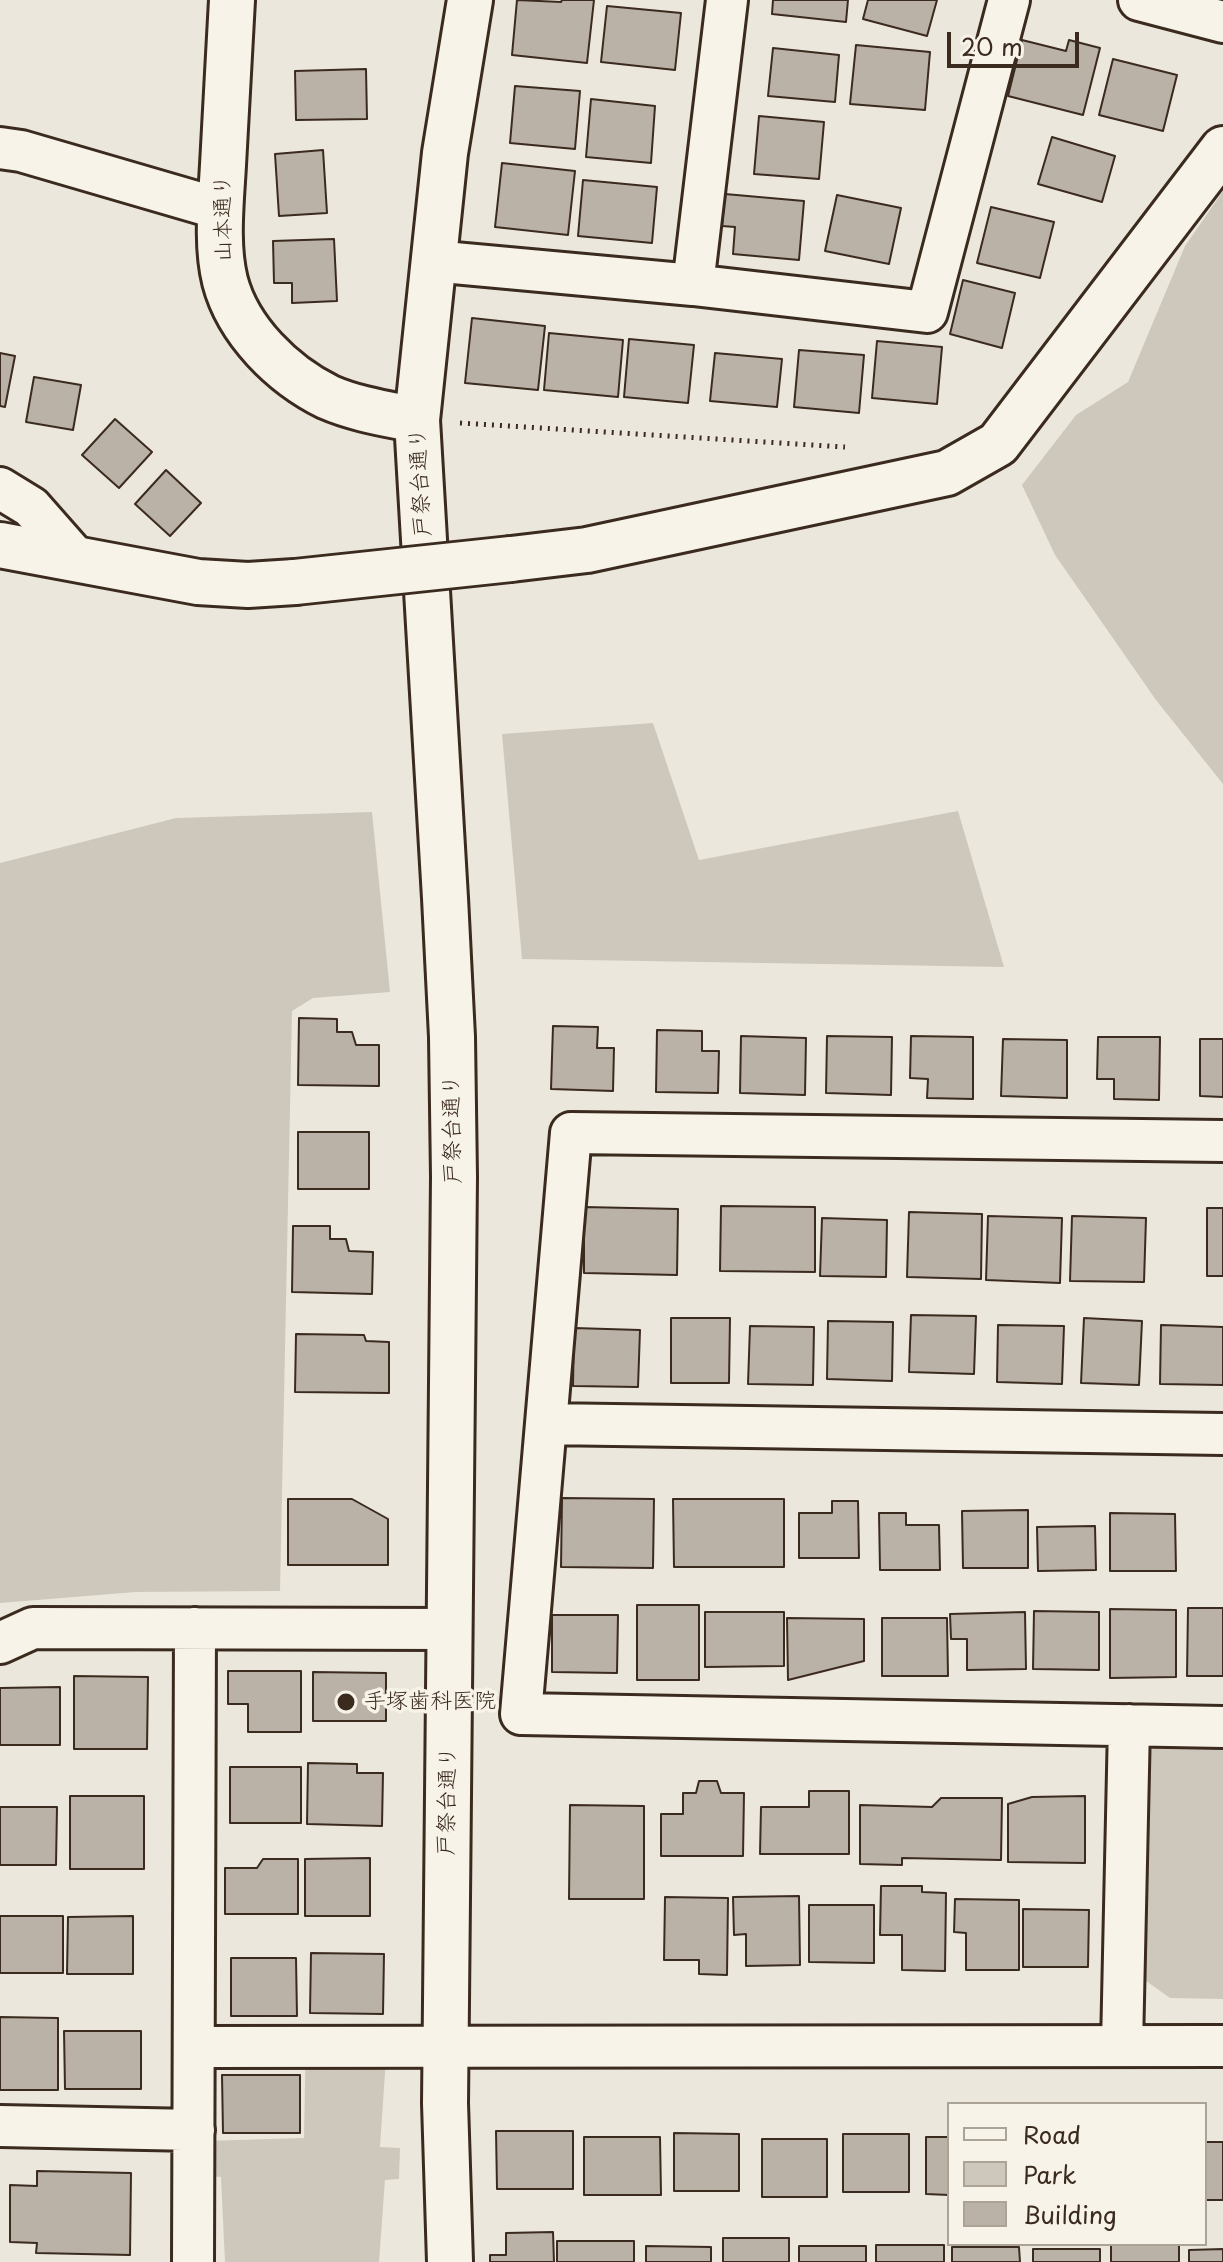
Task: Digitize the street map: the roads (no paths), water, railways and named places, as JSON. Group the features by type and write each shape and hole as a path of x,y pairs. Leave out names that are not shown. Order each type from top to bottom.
{"street":[{"name":"山本通り","path":"232,0 220,209 225,281 240,315 282,367 331,398 417,420"},
{"name":"戸祭台通り","path":"450,2262 445,2047 454,1177 452,1037 417,420 445,153 470,0"},
{"path":"693,285 727,0"},
{"path":"432,261 693,285 927,312 1009,0"},
{"path":"1139,0 1223,22"},
{"path":"0,148 21,151 220,209"},
{"path":"0,545 198,582 248,585 295,582 587,550 947,473 998,444 1223,149"},
{"path":"0,488 31,507 75,557"},
{"path":"1223,1141 571,1133 521,1714 1223,1727"},
{"path":"546,1424 1223,1434"},
{"path":"0,1643 33,1628 450,1629"},
{"path":"193,2262 195,1628"},
{"path":"1122,2046 1129,1725"},
{"path":"194,2047 1223,2046"},
{"path":"0,2126 194,2130"}],"place":[{"name":"手塚歯科医院","path":"346,1702"}]}
